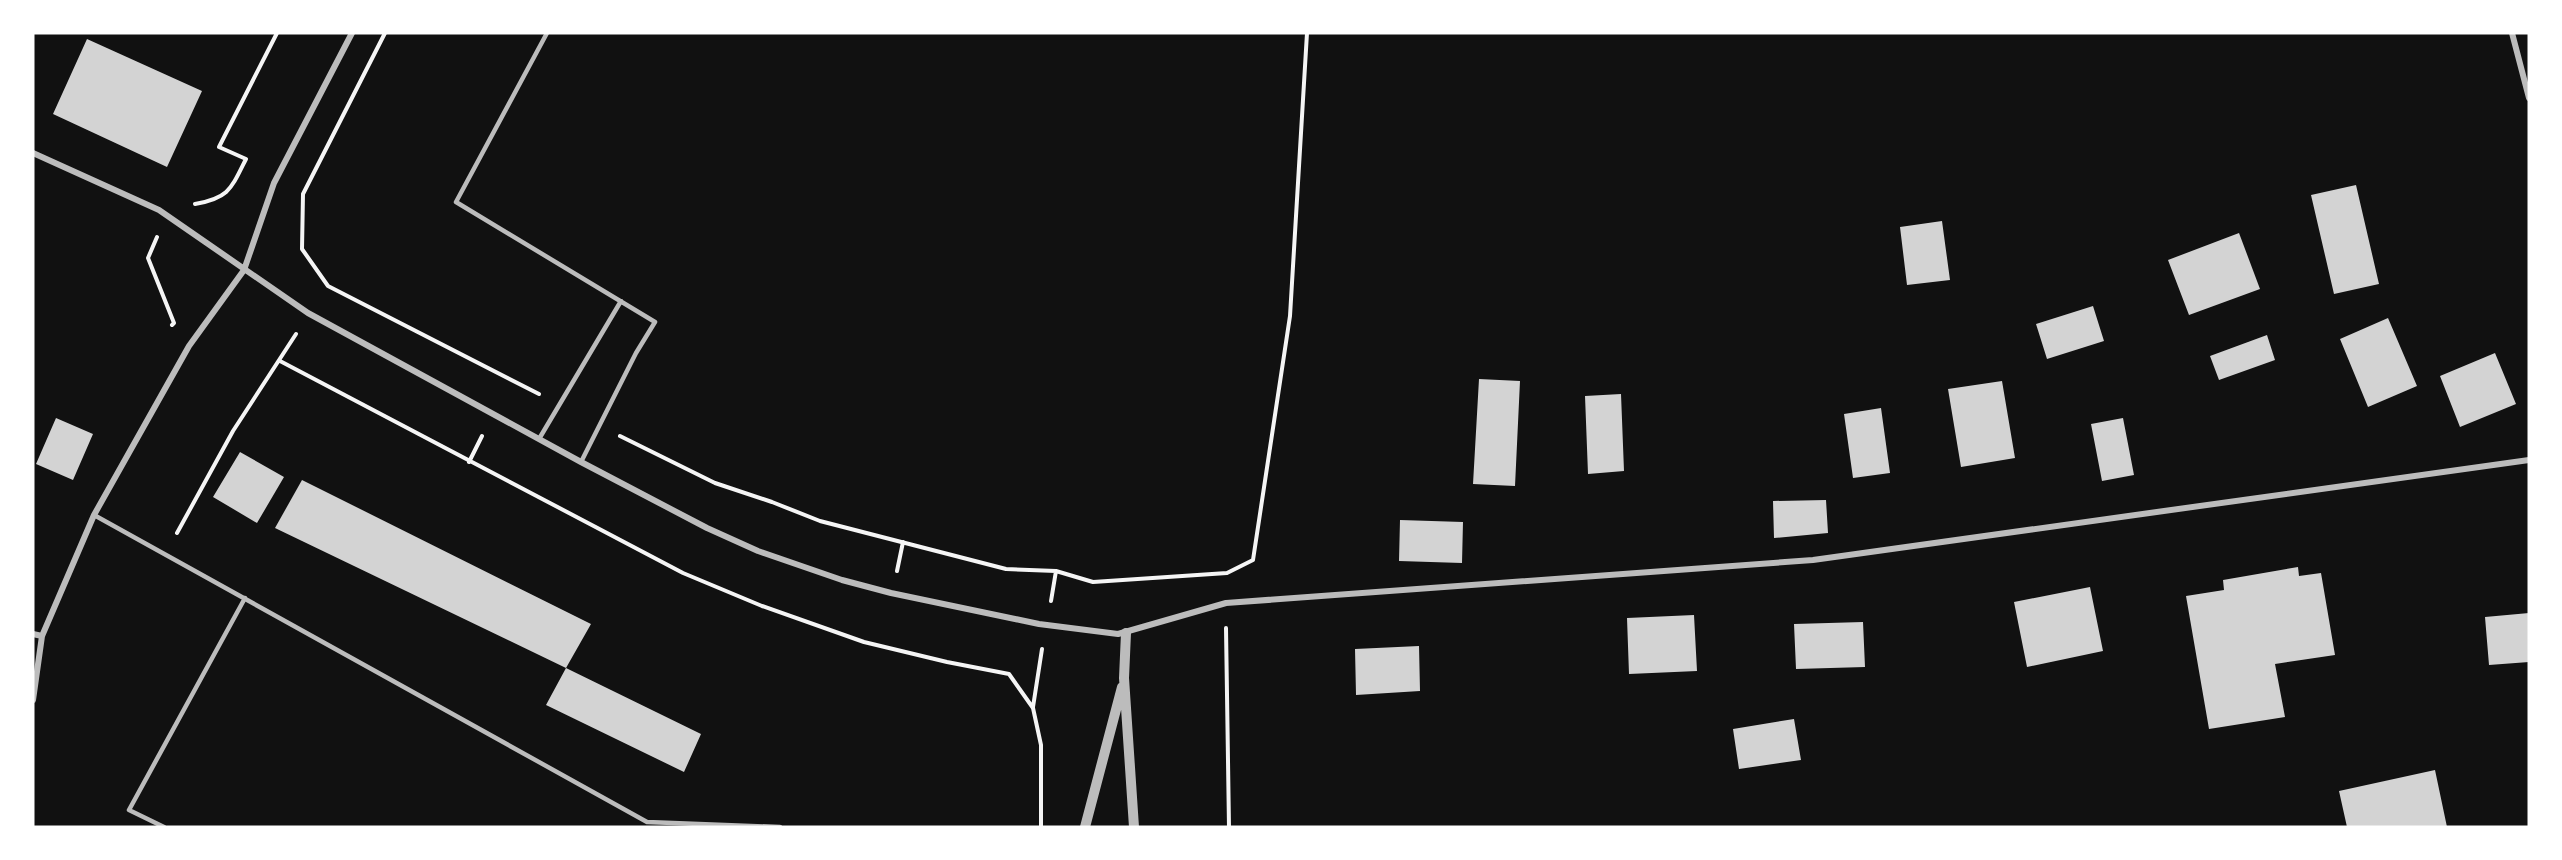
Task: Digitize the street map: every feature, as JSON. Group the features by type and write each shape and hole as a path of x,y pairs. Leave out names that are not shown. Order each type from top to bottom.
{"street":[{"path":"33,700 42,636 94,515 189,346 244,270 274,183 352,33"},
{"path":"2512,33 2529,98"},
{"path":"33,153 165,214 308,313 707,528 758,551 842,580 891,593 1039,624 1126,633 1226,603 1813,560 2529,460"},
{"path":"1126,633 1124,678 1134,827"},
{"path":"33,634 42,636"},
{"path":"1085,827 1124,678"}],"lane":[{"path":"547,33 456,202 655,321 581,462"},
{"path":"539,439 621,301"},
{"path":"94,515 647,822 780,827"},
{"path":"164,827 129,810 245,598"}],"path":[{"path":"148,258 170,200 192,205 218,200 233,184 246,159 219,147 277,33"},
{"path":"385,33 303,194 302,249 328,286 559,404"},
{"path":"599,425 715,483 820,521 1006,568 1056,571 1093,582 1227,573 1253,561 1290,316 1307,33"},
{"path":"165,554 233,431 280,361 683,573 762,606 864,642 1009,674 1033,708 1041,745 1041,827"},
{"path":"1227,573 1229,827"}],"building":[{"path":"87,39 202,91 167,167 53,114"},
{"path":"2356,185 2379,284 2334,294 2311,195"},
{"path":"1942,221 1950,280 1907,285 1900,227"},
{"path":"2239,233 2260,289 2189,315 2168,260"},
{"path":"2093,306 2104,341 2047,359 2036,324"},
{"path":"2388,318 2417,386 2368,407 2340,339"},
{"path":"2267,335 2275,360 2219,380 2210,356"},
{"path":"2495,353 2516,404 2460,427 2440,376"},
{"path":"1479,379 1520,381 1515,486 1473,484"},
{"path":"2002,381 2015,458 1961,467 1948,389"},
{"path":"1621,394 1624,471 1588,474 1585,396"},
{"path":"1881,408 1890,473 1853,478 1844,414"},
{"path":"56,418 93,434 73,480 36,464"},
{"path":"2123,418 2134,475 2102,481 2091,424"},
{"path":"240,452 284,477 257,523 213,497"},
{"path":"302,480 591,624 566,668 275,528"},
{"path":"1826,500 1828,533 1774,538 1773,501"},
{"path":"1400,520 1463,522 1462,563 1399,561"},
{"path":"2298,567 2299,576 2321,573 2335,655 2275,664 2285,717 2209,729 2186,596 2224,590 2223,580"},
{"path":"2090,587 2103,651 2027,667 2014,602"},
{"path":"2529,613 2529,662 2489,665 2485,617"},
{"path":"1694,615 1697,671 1629,674 1627,618"},
{"path":"1863,622 1865,667 1796,669 1794,624"},
{"path":"1419,646 1420,691 1356,695 1355,649"},
{"path":"566,668 701,734 684,772 546,705"},
{"path":"1794,719 1801,760 1739,769 1733,729"},
{"path":"2435,770 2447,827 2347,827 2339,791"}]}
